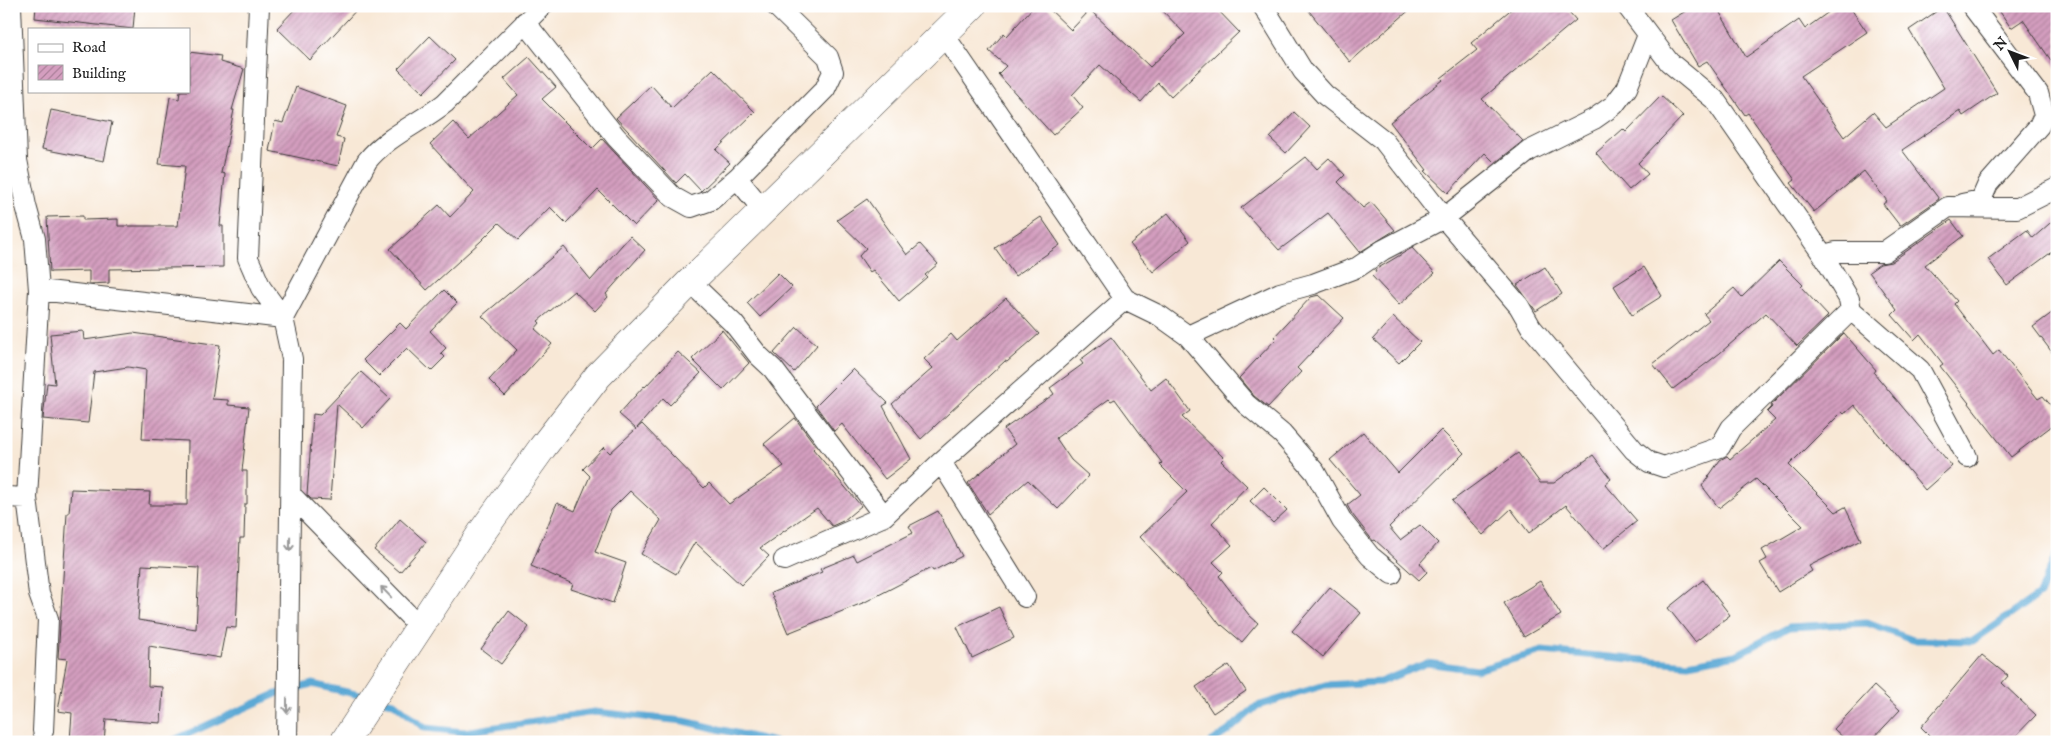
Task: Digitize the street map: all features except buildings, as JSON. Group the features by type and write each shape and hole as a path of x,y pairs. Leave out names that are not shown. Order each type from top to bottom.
{"main road":[{"path":"344,742 488,524 542,448 598,376 690,282 972,6"}],"street":[{"path":"11,6 17,160 35,239 39,290 27,498 39,594 48,619 43,731"},
{"path":"259,6 248,258 261,288 282,318 292,359 287,742"},
{"path":"282,318 367,161 378,147 428,117 445,103 542,6"},
{"path":"525,22 616,137 673,197 691,207 711,200 737,178 825,89 833,72 828,57 776,6"},
{"path":"1263,6 1303,71 1325,95 1383,140 1444,218 1519,306 1531,328 1634,450 1648,462 1664,468 1720,447 1732,428 1852,310"},
{"path":"1628,6 1648,36 1669,62 1715,100 1733,123 1823,255 1849,299 1852,310 1920,370 1967,457"},
{"path":"1823,255 1836,252 1884,252 1948,207 1981,200 1988,184 2040,126 2044,115 2038,93 1972,6"},
{"path":"944,35 1125,299 1160,316 1188,336 1246,404 1282,434 1316,472 1342,521 1370,556 1392,574"},
{"path":"1188,336 1280,293 1313,284 1358,267 1383,250 1444,218 1529,151 1594,119 1614,105 1627,88 1648,36"},
{"path":"737,178 763,210"},
{"path":"1948,207 2017,208 2057,188"},
{"path":"690,282 734,324 758,355 773,369 884,516"},
{"path":"39,290 282,318"},
{"path":"784,560 884,516 941,462 1125,299"},
{"path":"941,462 1025,597"},
{"path":"290,495 420,627"},
{"path":"6,497 27,498"}],"waterway":[{"path":"1211,742 1228,731 1257,706 1325,685 1380,682 1427,663 1477,670 1542,651 1688,664 1736,655 1789,627 1867,623 1913,640 1973,641 2039,595 2057,553"},
{"path":"170,742 276,694 312,684 368,697"},
{"path":"378,700 394,703 425,728 464,732 594,712 684,721 774,742"}]}
